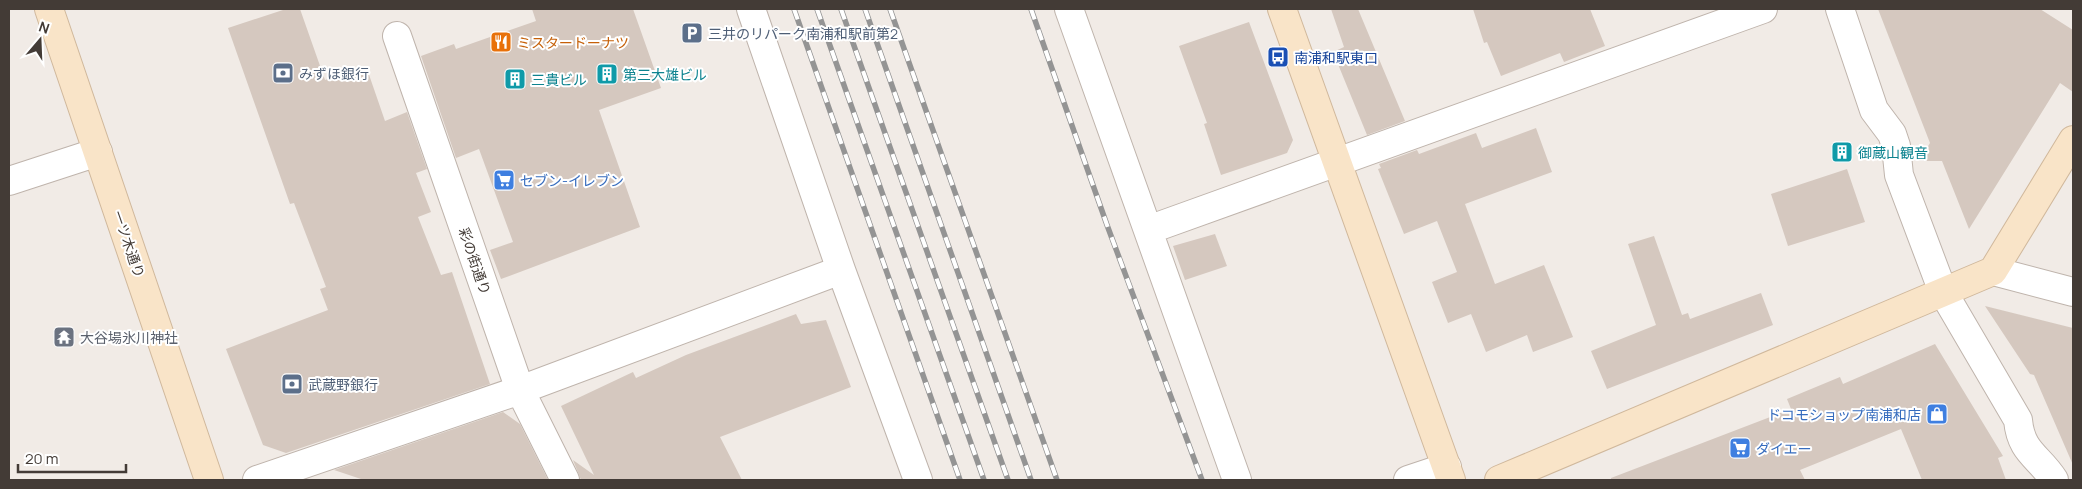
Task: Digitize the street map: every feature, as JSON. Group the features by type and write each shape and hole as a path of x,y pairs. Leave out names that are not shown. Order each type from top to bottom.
{"street":[{"name":"一ツ木通り","path":"49,9 209,480"},
{"path":"751,9 841,270 918,480"},
{"path":"1069,9 1237,480"},
{"path":"1282,9 1449,473 1408,480"},
{"path":"1148,230 1763,9"},
{"path":"1840,9 1874,110 1892,134 1896,146 1899,175 1943,292 2018,420 2019,435 2025,448 2054,480"},
{"name":"彩の街通り","path":"397,36 520,390 565,480"},
{"path":"1993,272 2073,140"},
{"path":"9,181 98,152"},
{"path":"257,480 520,390 841,270"},
{"path":"1499,480 1993,272 2073,292"}],"building":[{"path":"286,9 300,9 325,80 366,66 385,121 407,112 427,169 416,173 431,212 418,217 441,275 452,272 490,384 286,453 263,445 226,349 328,310 320,289 326,287 294,203 290,204 228,28"},
{"path":"532,9 633,9 661,88 599,110 640,227 501,279 490,250 513,242 479,149 456,158 421,56 454,44 456,49 536,21"},
{"path":"1331,9 1358,9 1405,121 1367,135 1333,52 1344,47"},
{"path":"1473,9 1590,9 1605,46 1564,62 1560,53 1501,76 1487,42 1484,43"},
{"path":"1878,9 2040,9 2073,30 2073,92 2060,83 1969,229 1942,161 1919,161 1930,143"},
{"path":"1249,22 1293,140 1287,153 1221,175 1204,124 1207,123 1179,46"},
{"path":"1536,128 1552,172 1465,204 1495,284 1544,265 1573,337 1533,352 1527,335 1486,352 1471,314 1448,323 1432,282 1457,272 1437,221 1404,234 1378,169 1381,168 1379,164 1417,150 1419,154 1476,133 1482,148"},
{"path":"1847,169 1865,222 1788,246 1771,194"},
{"path":"1215,234 1227,266 1185,280 1173,246"},
{"path":"1654,236 1682,315 1688,313 1690,319 1761,293 1773,325 1607,389 1591,351 1656,325 1628,244"},
{"path":"1985,306 2073,328 2073,465 2034,375 2030,374"},
{"path":"796,314 801,324 826,320 851,387 720,437 742,480 581,480 573,460 594,475 561,406 633,372 636,378 686,355"},
{"path":"1935,344 2003,456 1998,458 2006,480 1922,480 1901,429 1800,470 1805,480 1611,480 1611,478 1791,409 1787,399 1840,377 1843,384"},
{"path":"503,412 520,424 548,480 364,480 334,470"}],"railway":[{"path":"794,9 960,480"},
{"path":"817,9 984,480"},
{"path":"841,9 1008,480"},
{"path":"865,9 1031,480"},
{"path":"890,9 1057,480"},
{"path":"1031,9 1107,225 1202,480"}],"place":[{"name":"三井のリパーク南浦和駅前第2","path":"692,33"},
{"name":"ミスタードーナツ","path":"501,42"},
{"name":"南浦和駅東口","path":"1278,57"},
{"name":"みずほ銀行","path":"283,73"},
{"name":"第三大雄ビル","path":"607,74"},
{"name":"三貴ビル","path":"515,79"},
{"name":"御蔵山観音","path":"1842,152"},
{"name":"セブン-イレブン","path":"504,180"},
{"name":"大谷場氷川神社","path":"64,337"},
{"name":"武蔵野銀行","path":"292,384"},
{"name":"ドコモショップ南浦和店","path":"1937,414"},
{"name":"ダイエー","path":"1740,448"}]}
